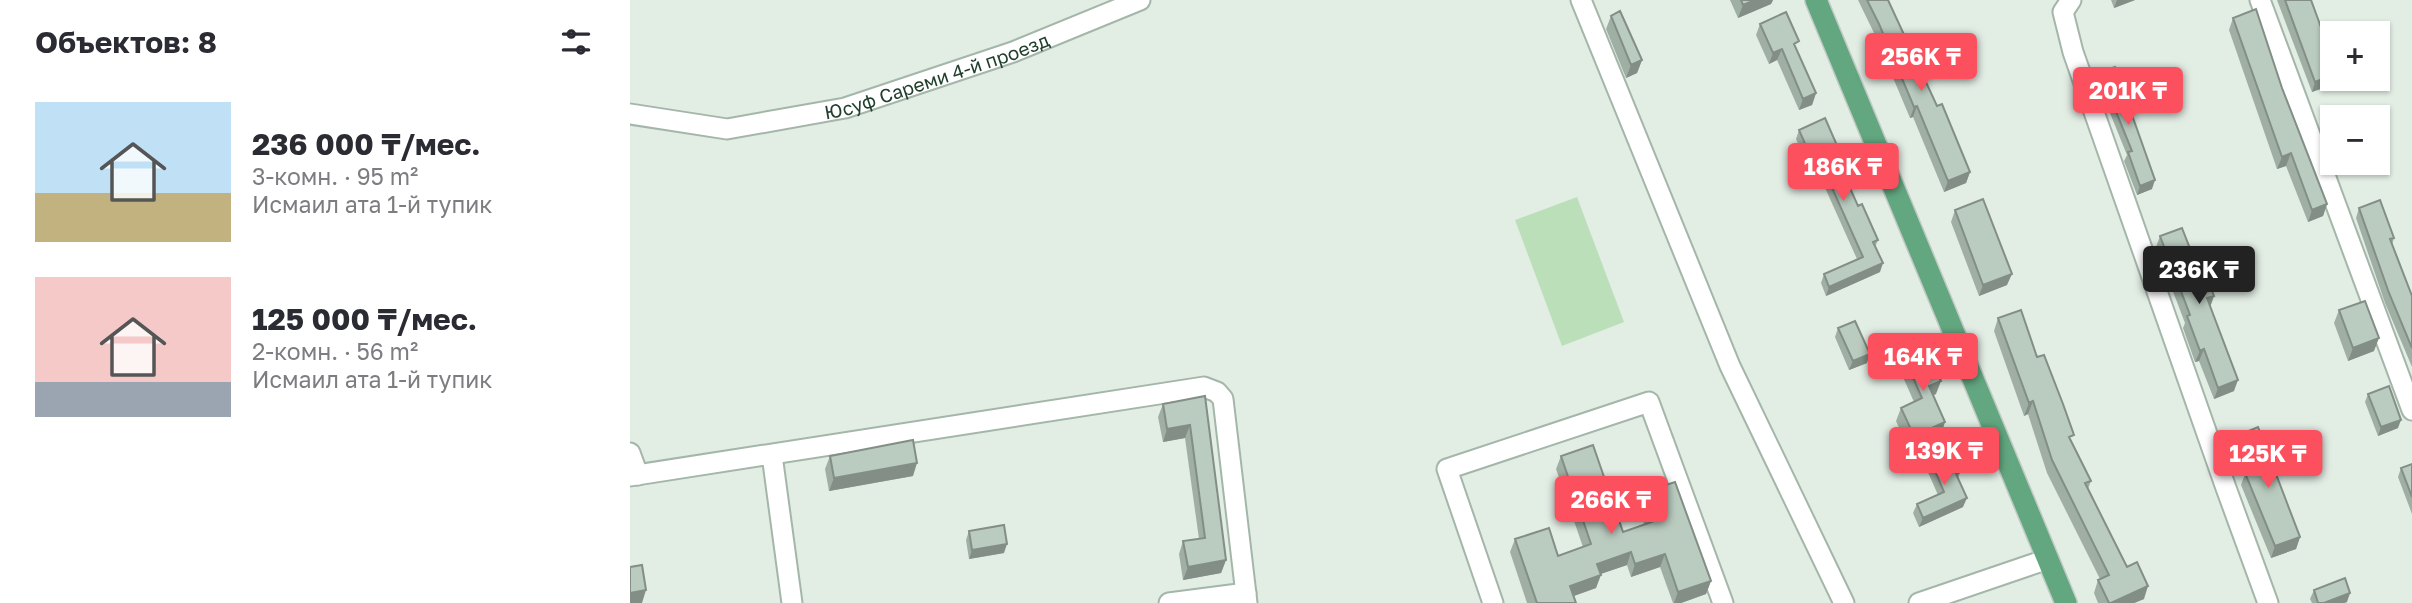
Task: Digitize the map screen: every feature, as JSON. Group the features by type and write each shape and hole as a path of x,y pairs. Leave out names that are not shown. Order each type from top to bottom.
{"main road":[{"path":"1816,0 2066,603"}],"street":[{"name":"Юсуф Сареми 4-й проезд","path":"630,114 727,129 845,108 1013,52 1140,0"},
{"path":"1581,0 1730,366 1844,603"},
{"path":"2071,0 2063,12 2073,52 2221,476 2269,603"},
{"path":"2260,0 2412,410"},
{"path":"630,453 634,475 1204,387 1217,391 1223,399 1246,598 1169,603"},
{"path":"1493,603 1447,470 1649,402 1723,603"},
{"path":"772,455 792,603"},
{"path":"1919,603 2048,559"}],"green space":[{"path":"1577,197 1624,322 1562,346 1515,220"}],"building":[{"path":"1741,0 1755,0 1743,5"},
{"path":"1867,0 1888,0 1937,106 1942,104 1970,172 1948,181 1917,106 1914,107"},
{"path":"2285,0 2311,0 2320,25 2320,80 2315,82"},
{"path":"2256,9 2282,88 2327,204 2312,210 2291,153 2282,157 2233,18"},
{"path":"1620,11 1642,60 1631,65 1611,16"},
{"path":"1786,12 1799,41 1794,44 1816,93 1803,99 1782,49 1773,53 1760,24"},
{"path":"2115,67 2155,180 2140,186 2128,152 2132,151 2100,72"},
{"path":"1825,118 1836,143 1831,146 1858,206 1862,204 1878,240 1873,242 1883,263 1829,287 1824,274 1863,257 1816,152 1810,155 1799,130"},
{"path":"1983,199 2012,274 1983,285 1955,210"},
{"path":"2380,200 2394,238 2390,239 2412,296 2412,348 2359,208"},
{"path":"2182,228 2196,264 2201,262 2214,296 2207,298 2238,380 2218,388 2204,349 2200,351 2187,316 2190,315 2160,236"},
{"path":"2365,301 2379,338 2353,348 2339,310"},
{"path":"2021,310 2037,357 2044,355 2063,404 2074,435 2069,437 2091,481 2085,483 2127,567 2137,562 2148,586 2111,603 2098,580 2109,575 2052,460 2033,401 2029,403 1998,318"},
{"path":"1855,321 1870,354 1853,361 1838,328"},
{"path":"1925,345 1941,381 1929,386 1945,422 1914,436 1901,408 1922,398 1903,355"},
{"path":"2389,386 2401,420 2381,427 2368,394"},
{"path":"1205,396 1226,560 1188,567 1183,541 1205,538 1190,425 1167,429 1163,404"},
{"path":"2258,427 2300,537 2275,546 2245,473 2252,470 2239,435"},
{"path":"913,440 917,463 834,478 830,456"},
{"path":"1593,445 1623,532 1652,522 1642,493 1675,482 1711,581 1678,592 1665,554 1635,564 1631,552 1597,564 1601,575 1570,586 1576,603 1537,603 1515,539 1549,528 1558,556 1591,544 1561,456"},
{"path":"1951,452 1960,472 1956,474 1967,498 1923,518 1917,504 1944,492 1931,461"},
{"path":"2412,464 2412,497 2401,468"},
{"path":"1004,525 1007,544 972,550 969,531"},
{"path":"642,565 646,590 630,593 630,567"},
{"path":"2345,578 2350,593 2318,603 2314,590"}]}
